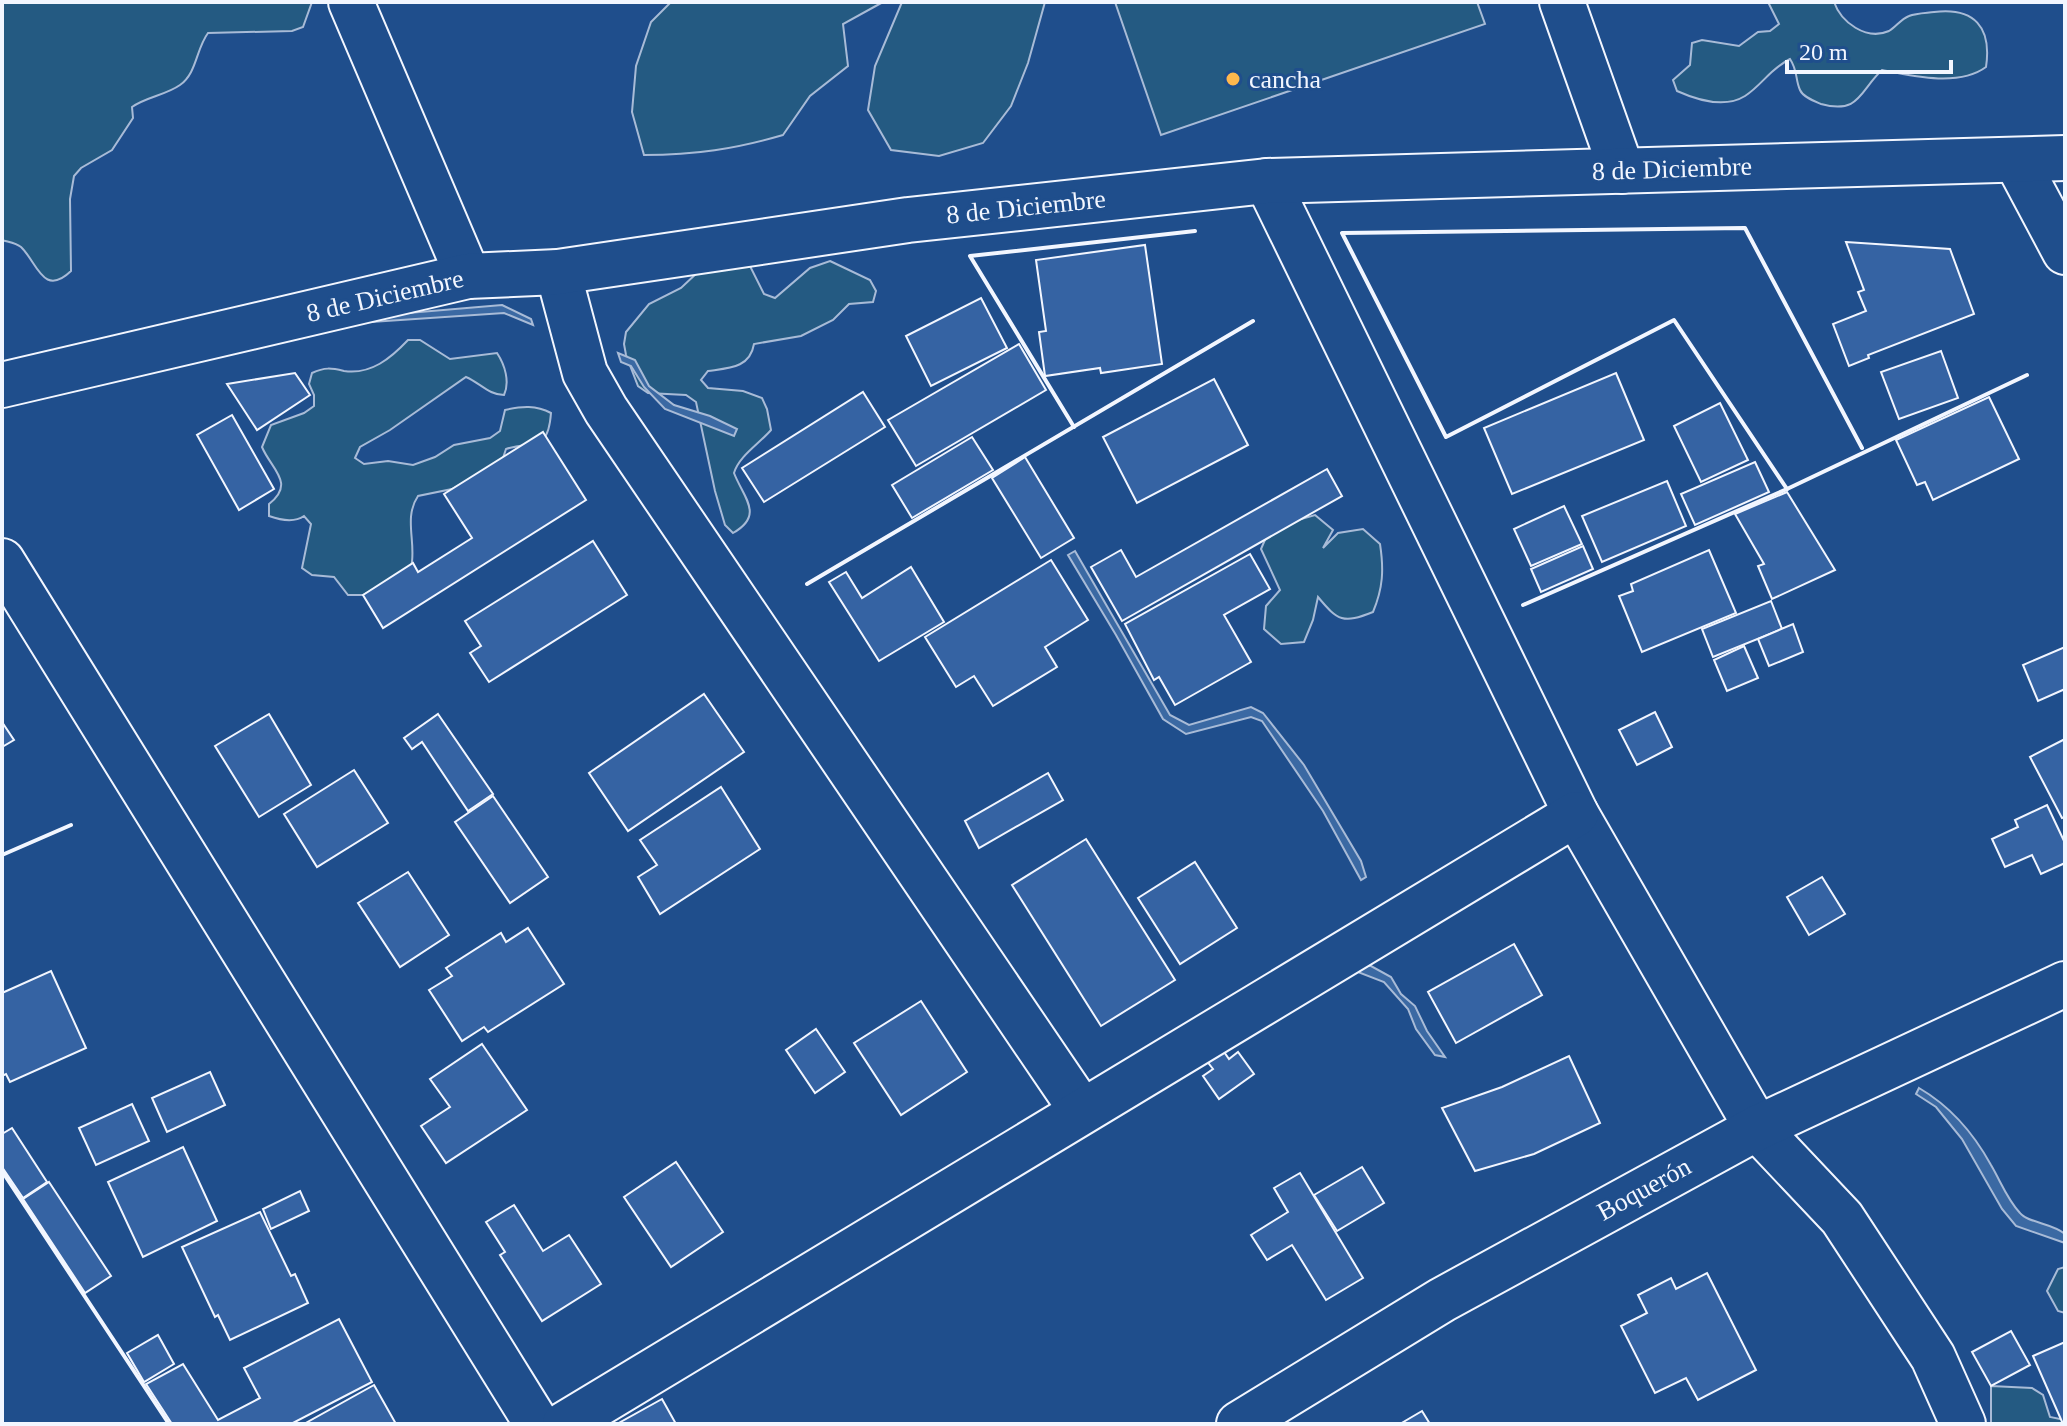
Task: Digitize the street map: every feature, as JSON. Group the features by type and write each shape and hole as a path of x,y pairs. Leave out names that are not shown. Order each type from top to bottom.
{"street":[{"path":"351,2 468,276"},
{"path":"1562,2 1622,171"},
{"name":"8 de Diciembre","path":"2,385 468,276 558,272 908,220 1267,181 2065,158"},
{"path":"2016,160 2065,252"},
{"path":"1267,181 1576,814 1757,1128 1842,1218 1933,1357 1963,1424"},
{"path":"558,272 585,373 606,410 1082,1111"},
{"path":"2,561 537,1424"},
{"path":"565,1424 1576,814"},
{"name":"Boquerón","path":"1239,1424 1442,1300 1757,1128 2065,984"}],"shaded area":[{"path":"2,2 312,2 303,27 292,31 208,33 186,80 132,107 133,118 112,150 81,168 74,176 70,199 71,271 54,281 42,275 21,247 2,240"},
{"path":"671,2 883,2 843,24 848,66 810,96 783,135 715,150 644,155 632,112 636,66 651,22"},
{"path":"902,2 1045,2 1028,63 1011,106 983,143 939,156 891,150 868,110 875,66"},
{"name":"cancha","path":"1115,2 1477,2 1485,24 1161,135"},
{"path":"1768,2 1834,2 1848,23 1872,34 1889,31 1915,14 1960,13 1970,17 1983,31 1986,67 1963,77 1949,78 1882,70 1858,99 1834,107 1804,95 1790,59 1737,100 1711,102 1677,91 1673,80 1690,65 1692,43 1702,40 1739,46 1758,32 1770,31 1779,24"},
{"path":"830,261 870,280 876,291 873,302 849,304 833,320 801,336 754,344 752,352 743,362 708,371 701,380 708,388 743,391 762,398 767,409 771,430 745,456 734,473 750,512 743,526 733,533 725,525 715,491 696,402 686,395 648,393 638,386 626,355 626,332 649,304 681,288 698,272 749,264 764,294 775,298 810,268"},
{"path":"502,305 531,319 533,325 504,313 371,322 349,318"},
{"path":"408,340 420,340 450,359 497,353 506,374 504,395 489,391 466,377 360,447 355,458 364,464 388,461 413,465 435,457 454,445 490,438 500,431 505,410 511,409 529,407 551,413 547,434 538,442 506,449 502,461 452,489 418,496 411,513 411,568 363,595 348,595 334,577 312,575 302,568 311,524 304,516 282,520 269,516 269,504 281,489 281,483 262,447 271,425 314,406 314,395 309,384 312,373 324,369 354,372 372,368"},
{"path":"618,353 635,360 649,386 674,405 710,416 737,429 734,436 665,409 644,387 631,366 621,362"},
{"path":"1315,515 1333,530 1323,548 1338,533 1363,529 1380,544 1382,571 1379,595 1373,612 1348,619 1336,615 1318,597 1304,642 1281,644 1264,629 1266,606 1280,590 1261,549 1270,528"},
{"path":"1075,551 1170,715 1189,725 1251,707 1263,713 1304,765 1361,861 1366,877 1361,880 1323,811 1262,721 1251,717 1186,734 1163,719 1068,555"},
{"path":"1356,964 1371,966 1391,977 1401,994 1415,1006 1445,1057 1435,1055 1416,1029 1408,1009 1384,982 1350,969"},
{"path":"1919,1088 1941,1103 1969,1132 2020,1213 2060,1230 2065,1234 2065,1243 2016,1226 2002,1209 1962,1139 1936,1107 1916,1094"},
{"path":"2065,1267 2065,1313 2058,1311 2047,1291 2058,1269"},
{"path":"1991,1386 2032,1388 2043,1395 2050,1417 2065,1420 2065,1424 1991,1424"}],"building":[{"path":"1846,242 1950,249 1974,314 1868,355 1869,358 1849,366 1833,324 1866,311 1858,292 1864,290"},
{"path":"1145,245 1162,364 1101,373 1100,368 1045,376 1039,332 1046,331 1036,260"},
{"path":"981,298 1007,348 931,386 906,336"},
{"path":"1019,344 1046,390 916,466 888,420"},
{"path":"1941,351 1958,398 1899,419 1881,372"},
{"path":"295,373 310,395 257,430 227,384"},
{"path":"1616,373 1644,440 1512,494 1484,428"},
{"path":"1214,379 1248,445 1137,503 1103,437"},
{"path":"863,392 885,427 764,502 742,468"},
{"path":"1989,397 2019,459 1933,500 1925,482 1917,485 1896,440"},
{"path":"1720,403 1748,460 1701,482 1674,426"},
{"path":"232,415 274,489 239,510 197,435"},
{"path":"543,432 586,500 383,628 363,595 413,563 418,572 472,538 444,494"},
{"path":"972,437 993,470 912,518 892,485"},
{"path":"1025,457 1074,538 1041,558 992,478"},
{"path":"1755,462 1769,492 1695,525 1681,494"},
{"path":"1327,469 1342,496 1122,621 1091,567 1121,550 1136,577"},
{"path":"1667,481 1686,526 1602,562 1582,516"},
{"path":"1787,492 1835,570 1772,599 1758,566 1764,564 1735,514"},
{"path":"1564,506 1582,544 1531,566 1514,529"},
{"path":"593,541 627,595 489,682 470,653 481,646 465,621"},
{"path":"1583,546 1593,569 1541,592 1531,569"},
{"path":"1709,550 1736,613 1642,652 1619,596 1633,591 1631,584"},
{"path":"1250,554 1270,589 1224,615 1251,662 1175,705 1159,677 1154,680 1125,624"},
{"path":"1051,560 1088,620 1045,647 1057,667 993,706 974,676 956,687 925,637"},
{"path":"911,567 944,622 879,661 829,582 846,572 862,598"},
{"path":"1771,601 1782,629 1713,657 1702,629"},
{"path":"1793,624 1803,652 1769,666 1758,639"},
{"path":"1744,646 1758,678 1727,691 1714,660"},
{"path":"2065,647 2065,689 2038,701 2023,665"},
{"path":"704,694 744,752 628,831 589,773"},
{"path":"1655,712 1672,747 1637,765 1619,730"},
{"path":"269,714 311,785 259,817 215,746"},
{"path":"438,714 493,794 468,811 422,742 412,749 404,738"},
{"path":"2,722 14,740 2,747"},
{"path":"2065,739 2065,817 2062,818 2030,757"},
{"path":"354,770 388,823 317,867 284,814"},
{"path":"1048,773 1063,800 979,848 965,821"},
{"path":"721,787 760,849 660,914 638,877 657,865 640,840"},
{"path":"493,796 548,877 510,903 455,822"},
{"path":"2047,805 2065,843 2065,863 2041,874 2032,855 2005,867 1992,839 2018,827 2015,820"},
{"path":"1086,839 1175,980 1101,1026 1012,885"},
{"path":"1195,862 1237,928 1180,964 1138,898"},
{"path":"408,872 449,935 400,967 358,903"},
{"path":"1822,877 1845,914 1809,935 1787,897"},
{"path":"528,928 564,984 488,1032 484,1027 462,1041 429,990 452,976 446,968 501,933 506,942"},
{"path":"1514,944 1542,995 1456,1043 1428,992"},
{"path":"51,971 86,1048 10,1082 6,1074 2,1076 2,993"},
{"path":"921,1001 967,1072 901,1115 854,1043"},
{"path":"816,1029 845,1072 815,1093 786,1050"},
{"path":"482,1044 527,1110 446,1163 421,1126 450,1107 430,1079"},
{"path":"1222,1049 1229,1059 1238,1052 1254,1074 1219,1099 1203,1076 1213,1069 1206,1060"},
{"path":"1569,1056 1600,1123 1534,1154 1475,1171 1442,1108 1502,1087"},
{"path":"210,1072 225,1105 167,1132 152,1098"},
{"path":"132,1104 149,1141 96,1165 79,1128"},
{"path":"12,1128 47,1182 23,1198 2,1167 2,1134"},
{"path":"183,1147 217,1221 143,1257 108,1182"},
{"path":"676,1162 723,1232 671,1267 624,1197"},
{"path":"1362,1167 1384,1203 1337,1231 1314,1195"},
{"path":"1300,1173 1363,1278 1326,1300 1292,1245 1267,1260 1251,1235 1288,1212 1274,1188"},
{"path":"49,1182 111,1276 85,1293 23,1199"},
{"path":"300,1191 309,1211 271,1229 263,1209"},
{"path":"514,1205 543,1251 569,1235 601,1284 542,1321 500,1255 505,1252 486,1222"},
{"path":"260,1212 291,1276 295,1274 308,1303 230,1340 218,1315 215,1317 182,1247"},
{"path":"1707,1273 1756,1370 1698,1400 1686,1378 1655,1393 1621,1326 1647,1313 1638,1295 1671,1278 1676,1289"},
{"path":"339,1319 372,1382 291,1424 172,1424 146,1384 183,1364 218,1420 260,1398 244,1368"},
{"path":"2011,1331 2030,1365 1991,1386 1972,1352"},
{"path":"158,1335 174,1364 144,1382 127,1353"},
{"path":"2065,1342 2065,1424 2063,1424 2033,1356"},
{"path":"374,1385 396,1424 304,1424"},
{"path":"662,1399 676,1424 617,1424"},
{"path":"1422,1411 1430,1424 1400,1424"}],"wall":[{"path":"1787,489 1674,320 1446,437 1342,233 1745,228 1862,448"},
{"path":"1074,427 970,256 1195,231"},
{"path":"807,584 1253,321"},
{"path":"1523,605 1787,489 2027,375"},
{"path":"2,855 71,825"},
{"path":"2,1171 169,1424"}],"place":[{"name":"cancha","path":"1233,79"}]}
